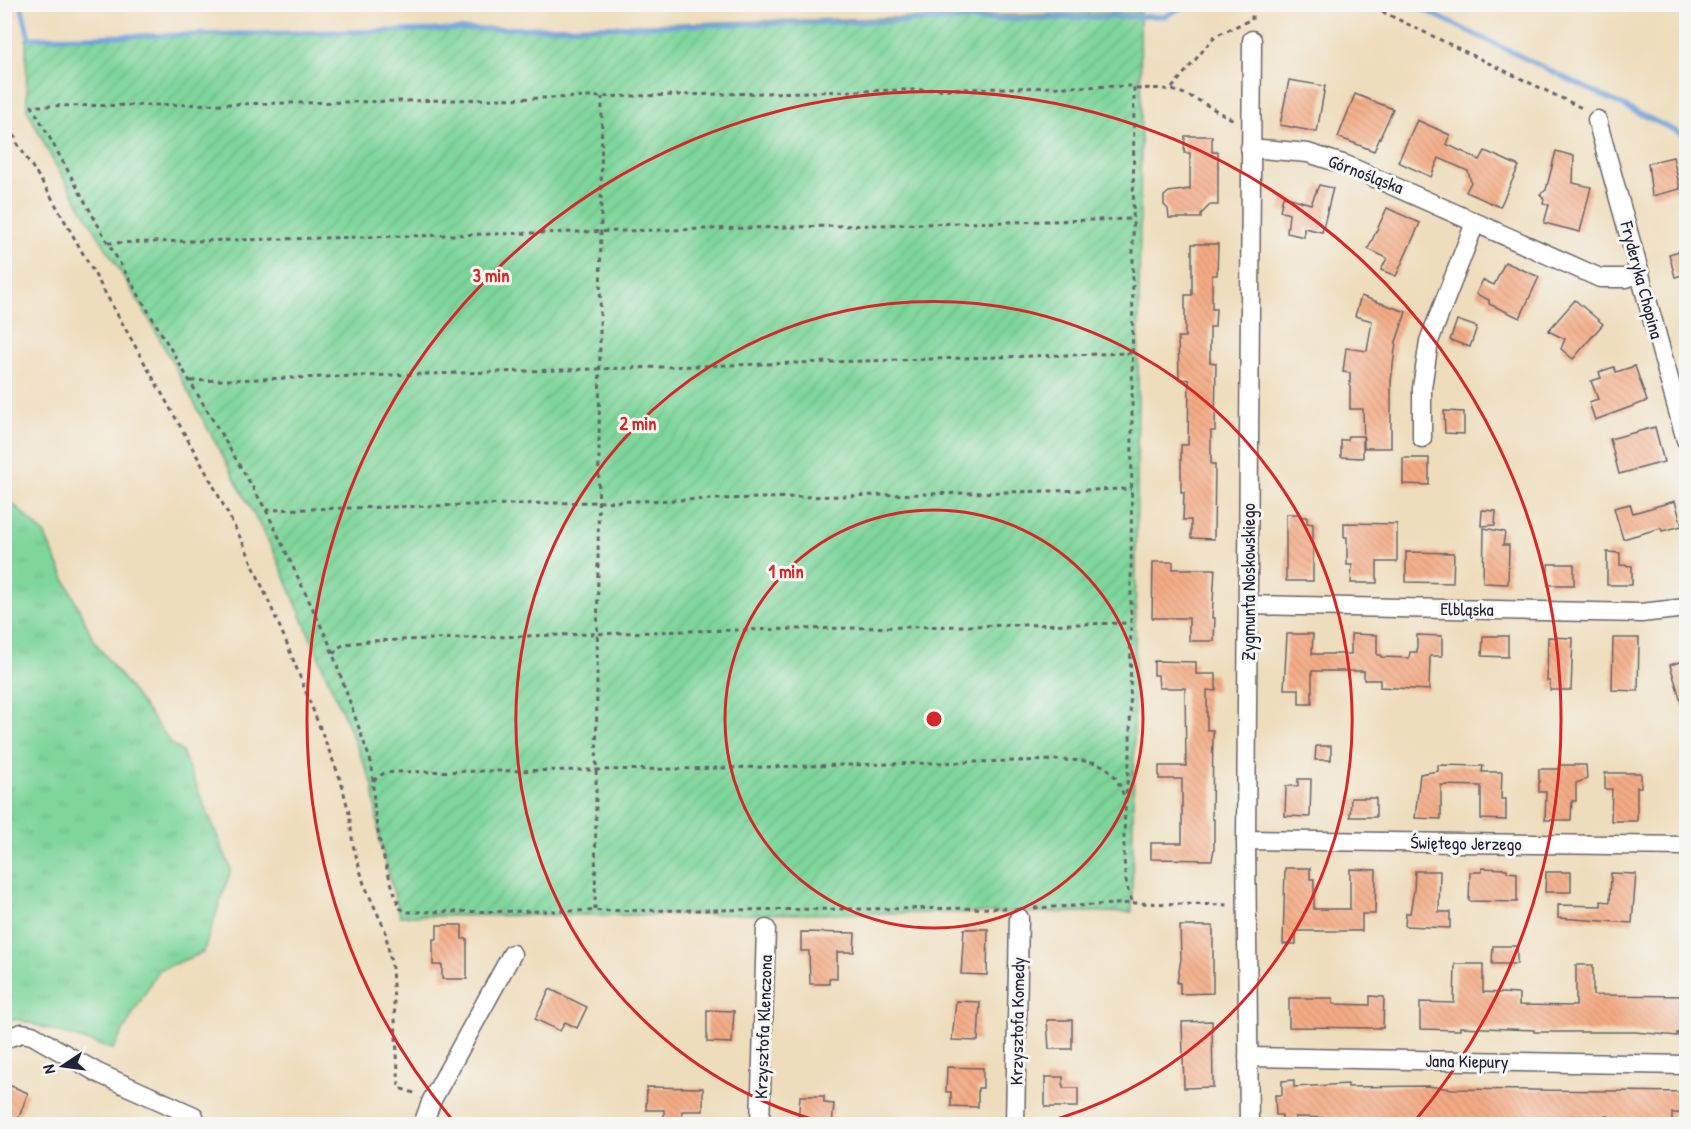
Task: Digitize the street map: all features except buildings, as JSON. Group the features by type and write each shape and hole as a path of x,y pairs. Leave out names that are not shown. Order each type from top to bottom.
{"street":[{"name":"Zygmunta Noskowskiego","path":"1249,1125 1246,840 1252,40"},
{"name":"Fryderyka Chopina","path":"1597,120 1686,440"},
{"name":"Górnośląska","path":"1250,148 1294,151 1335,161 1412,193 1600,278 1626,278 1640,273"},
{"path":"1422,438 1422,388 1429,341 1475,223"},
{"name":"Elbląska","path":"1248,605 1641,613 1686,608"},
{"name":"Świętego Jerzego","path":"1246,840 1686,846"},
{"name":"Krzysztofa Komedy","path":"1016,1125 1021,911"},
{"name":"Krzysztofa Klenczona","path":"760,1125 766,929"},
{"path":"423,1125 432,1100 512,954"},
{"path":"4,1039 22,1033 32,1035 98,1073 193,1120"},
{"name":"Jana Kiepury","path":"1248,1057 1686,1065"}],"path":[{"path":"1366,4 1579,106 1597,120"},
{"path":"4,9 9,36 4,76"},
{"path":"1172,88 1215,36 1252,19"},
{"path":"1236,905 1134,903 1021,911 406,912 400,908 380,840 372,765 334,656 266,510 108,243 32,105 287,105 1134,86 1136,89 1172,88 1193,96 1240,121"},
{"path":"1134,903 1126,888 1125,800 1130,754 1136,89"},
{"path":"595,910 602,97"},
{"path":"4,109 17,143 49,193 211,482 245,547 285,639 341,781 349,813 353,845 364,884 385,930 392,968 399,1088 432,1100"},
{"path":"108,243 1134,219"},
{"path":"191,381 1133,353"},
{"path":"266,510 1131,489"},
{"path":"334,656 336,649 345,644 370,641 684,631 1131,623"},
{"path":"373,781 384,773 398,772 680,769 1057,760 1101,764 1112,771 1120,783 1125,800"}],"green space":[{"path":"1140,12 1141,129 1132,912 400,916 380,842 373,785 275,554 149,319 52,159 27,109 26,39"},
{"path":"4,495 44,534 94,641 172,744 182,752 231,869 203,953 158,970 113,1049 17,1019 5,1022"}],"waterway":[{"path":"21,4 29,38 1165,16 1189,4"},
{"path":"1412,4 1686,136"}]}
